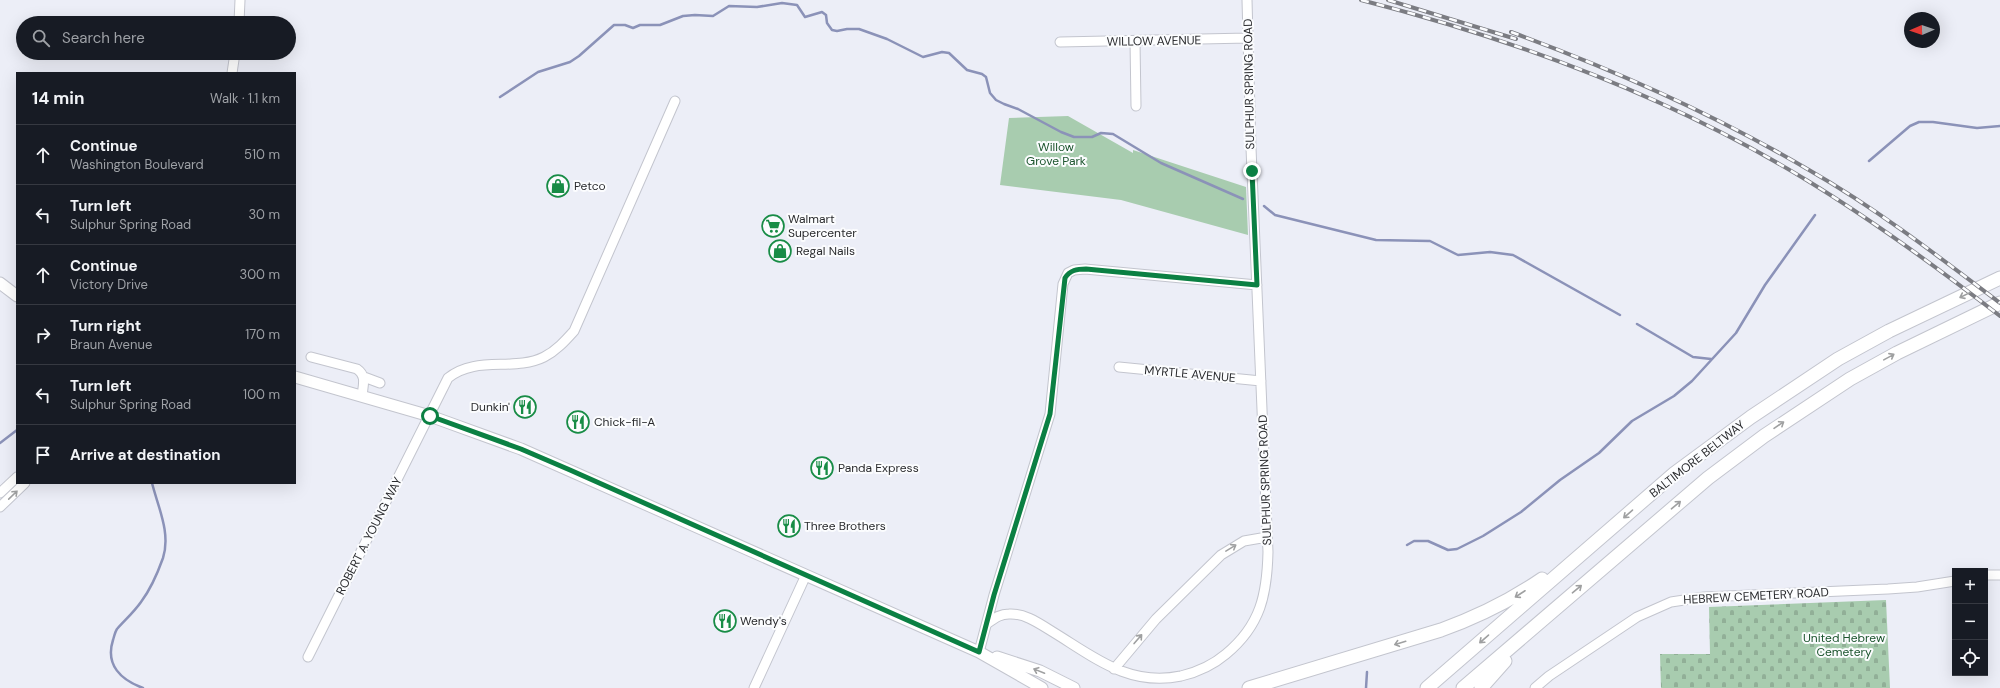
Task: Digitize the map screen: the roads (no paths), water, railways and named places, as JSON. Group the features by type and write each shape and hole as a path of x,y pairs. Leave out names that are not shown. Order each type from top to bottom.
{"highway":[{"name":"BALTIMORE BELTWAY","path":"1427,688 1675,473 1751,416 1828,365 1889,331 2000,278"},
{"name":"BALTIMORE BELTWAY","path":"1463,688 1708,478 1764,436 1811,403 1877,364 2000,303"},
{"path":"1249,688 1441,630 1468,620 1513,598 1598,540"},
{"path":"1481,688 1560,604"}],"main road":[{"path":"0,282 16,289"},
{"path":"0,282 16,295"},
{"path":"296,377 430,416 556,464 979,652 1042,688"},
{"path":"979,652 1040,671 1074,688"}],"street":[{"path":"239,16 240,0"},
{"name":"SULPHUR SPRING ROAD","path":"988,623 997,616 1009,614 1029,618 1114,669 1131,676 1146,678 1175,677 1205,668 1219,660 1235,647 1254,623 1262,604 1267,577 1267,537 1247,0"},
{"name":"WILLOW AVENUE","path":"1060,42 1248,38"},
{"path":"1135,41 1136,106"},
{"path":"232,72 234,60"},
{"name":"ROBERT A. YOUNG WAY","path":"308,656 448,378 456,372 468,367 532,361 543,357 554,351 574,331 675,101"},
{"path":"979,652 988,623 994,595 1050,414 1062,295 1065,278 1068,273 1074,270 1086,269 1257,285"},
{"path":"311,357 356,369 364,377 380,382"},
{"name":"MYRTLE AVENUE","path":"1119,367 1261,381"},
{"path":"362,396 364,377"},
{"path":"0,493 16,478"},
{"path":"0,507 24,484"},
{"path":"1114,669 1156,619 1221,555 1244,541 1267,537"},
{"path":"754,688 806,575"},
{"path":"1988,575 2000,575"},
{"name":"HEBREW CEMETERY ROAD","path":"1535,688 1549,676 1637,618 1671,602 1704,597 1888,590 1952,581"}],"waterway":[{"path":"500,97 538,72 570,62 579,56 614,25 625,25 633,28 640,25 660,25 683,16 713,16 729,6 757,7 782,3 797,5 805,17 822,12 826,15 827,23 832,30 859,29 887,39 923,57 942,52 949,53 967,70 982,74 986,77 990,93 996,100 1004,104 1018,109 1061,132 1074,137 1092,137 1101,133 1113,134 1161,163 1243,199"},
{"path":"1869,161 1910,126 1919,122 1933,122 1977,128 2000,126"},
{"path":"1264,206 1275,215 1376,240 1430,241 1458,255 1490,252 1513,255 1620,315"},
{"path":"1407,545 1414,541 1428,541 1448,550 1457,549 1483,536 1521,512 1560,480 1599,453 1632,421 1674,396 1692,381 1736,333 1765,285 1815,215"},
{"path":"1637,324 1693,357 1711,359"},
{"path":"0,443 16,431"},
{"path":"143,688 128,681 117,670 113,664 111,649 116,630 144,597 154,581 163,558 166,539 165,530 152,484"},
{"path":"1366,688 1367,672"}],"railway":[{"path":"1361,0 1477,33 1534,52 1647,97 1701,122 1755,150 1808,181 1858,213 1953,280 2000,316"},
{"path":"1388,0 1516,39"},
{"path":"1511,32 1588,62 1663,94 1737,130 1809,170 1859,201 2000,303"}],"place":[{"name":"Petco","path":"558,186"},
{"name":"Walmart Supercenter","path":"773,226"},
{"name":"Regal Nails","path":"780,251"},
{"name":"Dunkin'","path":"525,407"},
{"name":"Chick-fil-A","path":"578,422"},
{"name":"Panda Express","path":"822,468"},
{"name":"Three Brothers","path":"789,526"},
{"name":"Wendy's","path":"725,621"}],"park label":[{"name":"Willow Grove Park","path":"1056,154"},
{"name":"United Hebrew Cemetery","path":"1844,645"}]}
